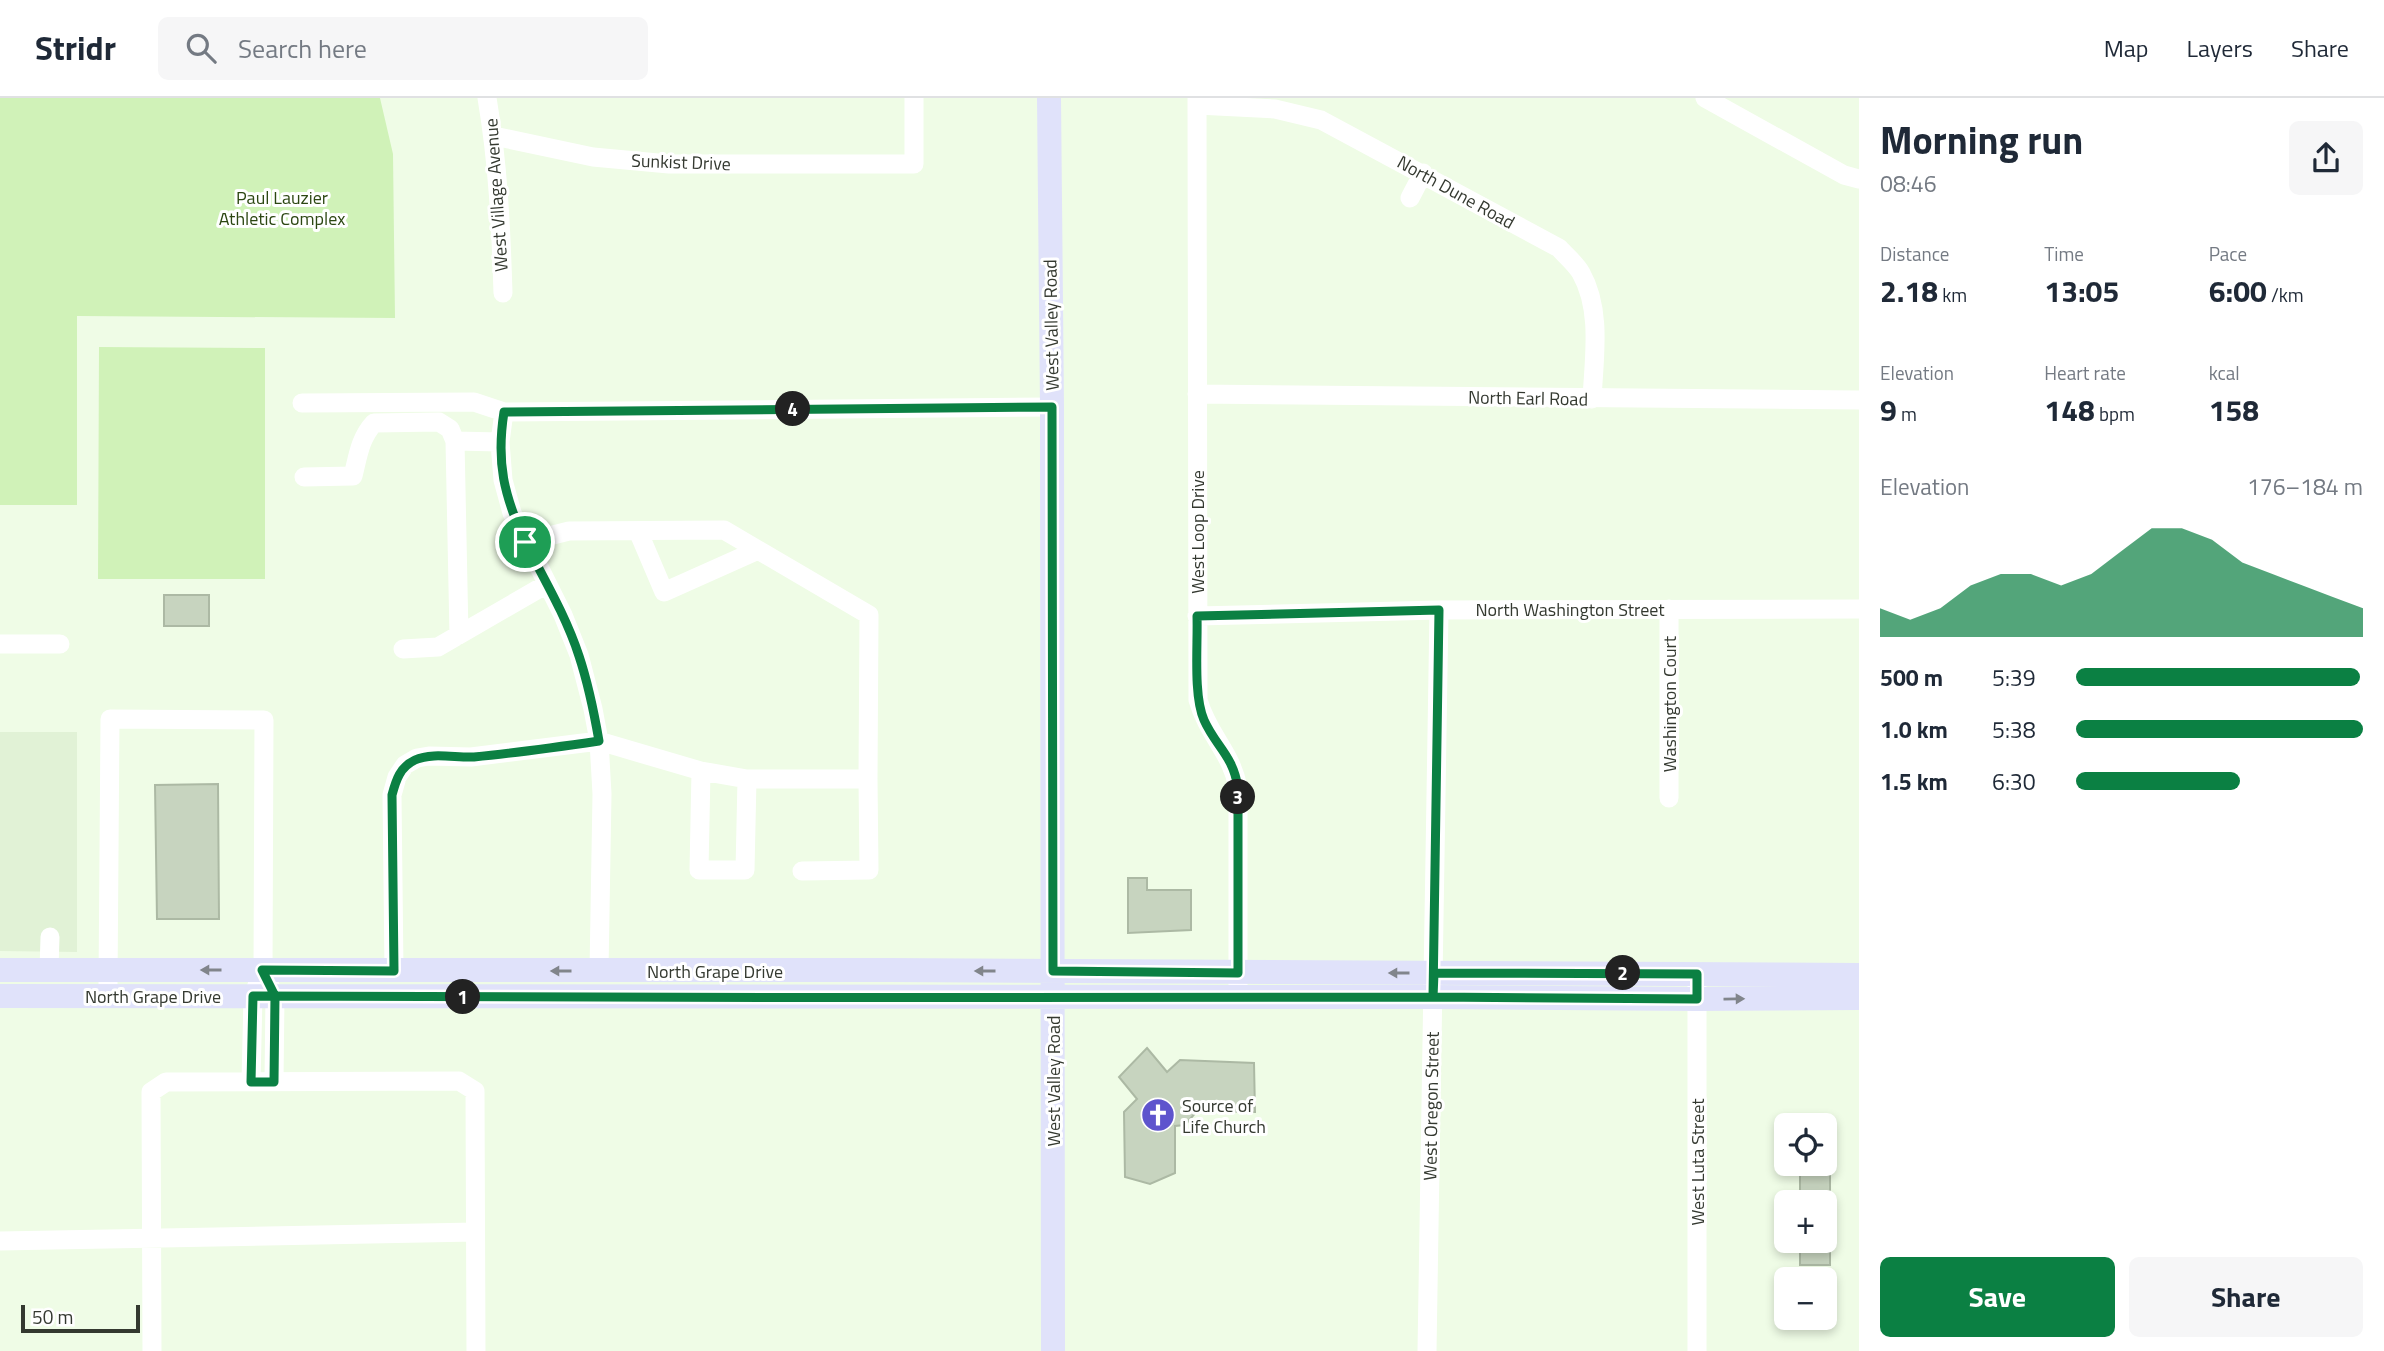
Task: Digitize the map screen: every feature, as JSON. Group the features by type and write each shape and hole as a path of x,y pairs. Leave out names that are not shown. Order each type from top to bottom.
{"main road":[{"name":"West Valley Road","path":"1049,98 1053,1351"},
{"name":"North Grape Drive","path":"0,970 1238,973 1697,999 1859,998"},
{"path":"1434,985 1697,974 1859,975"},
{"name":"North Grape Drive","path":"0,996 1237,998 1434,985"}],"street":[{"name":"West Village Avenue","path":"487,98 494,136 503,293"},
{"name":"Sunkist Drive","path":"494,136 593,157 669,164 918,167 914,98"},
{"path":"1705,98 1844,175 1859,179"},
{"name":"North Dune Road","path":"1197,102 1275,109 1321,120 1559,248 1581,273 1592,303 1595,336 1592,399"},
{"name":"West Loop Drive","path":"1197,102 1198,700 1204,720 1235,769 1238,788 1237,998"},
{"path":"1410,198 1423,173"},
{"name":"North Earl Road","path":"1197,394 1859,400"},
{"path":"302,403 474,402 504,412 1052,407"},
{"path":"504,412 500,442 503,480 512,513 563,615 579,656 599,741 602,794 599,971"},
{"path":"304,477 353,476 360,444 374,423 439,422 450,429 455,441 459,635"},
{"path":"455,441 500,442"},
{"path":"525,542 569,531 724,530 869,615 869,870 802,871"},
{"path":"638,531 664,592 758,550"},
{"path":"403,649 438,647 547,584"},
{"name":"Washington Court","path":"1669,609 1669,798"},
{"name":"North Washington Street","path":"1197,616 1439,610 1859,609"},
{"name":"West Oregon Street","path":"1427,1351 1439,610"},
{"path":"0,644 60,644"},
{"path":"108,996 110,719 264,720 262,970 274,1082"},
{"path":"394,971 392,795 396,769 416,758 471,757 599,741 701,771 747,779 868,779"},
{"path":"701,771 699,870 745,870 747,779"},
{"path":"49,970 50,937"},
{"name":"West Luta Street","path":"1697,974 1697,1351"},
{"path":"251,1082 264,996"},
{"path":"152,1351 152,1082 473,1081 476,1351"},
{"path":"0,1241 475,1232"}],"shaded area":[{"path":"0,732 77,732 77,952 0,951"}],"green space":[{"name":"Paul Lauzier Athletic Complex","path":"0,98 380,98 393,154 395,318 77,316 77,505 0,505"},
{"path":"99,347 265,348 265,579 98,579"}],"building":[{"path":"164,595 209,595 209,626 164,626"},
{"path":"218,784 219,919 157,919 155,785"},
{"path":"1128,878 1147,878 1147,890 1191,890 1191,930 1128,933"},
{"name":"Source of Life Church","path":"1147,1048 1167,1072 1180,1060 1254,1063 1255,1112 1197,1111 1185,1125 1175,1126 1175,1173 1150,1184 1125,1177 1124,1112 1137,1099 1119,1077"},
{"path":"1800,1176 1830,1176 1830,1190 1800,1190"},
{"path":"1800,1253 1830,1253 1830,1265 1800,1265"}],"place":[{"name":"Source of Life Church","path":"1158,1115"}],"route":[{"path":"525,542 512,513 503,480 500,442 504,412 1052,407 1053,971 1238,973 1238,788 1235,769 1204,720 1198,700 1197,616 1439,610 1433,997 1697,999 1697,974 1610,973 1434,973 1433,997 741,998 369,997 275,996 253,996 251,1082 274,1082 275,996 262,970 394,971 392,795 397,777 405,765 416,758 429,756 471,757 599,741 579,656 563,615 525,542"}]}
